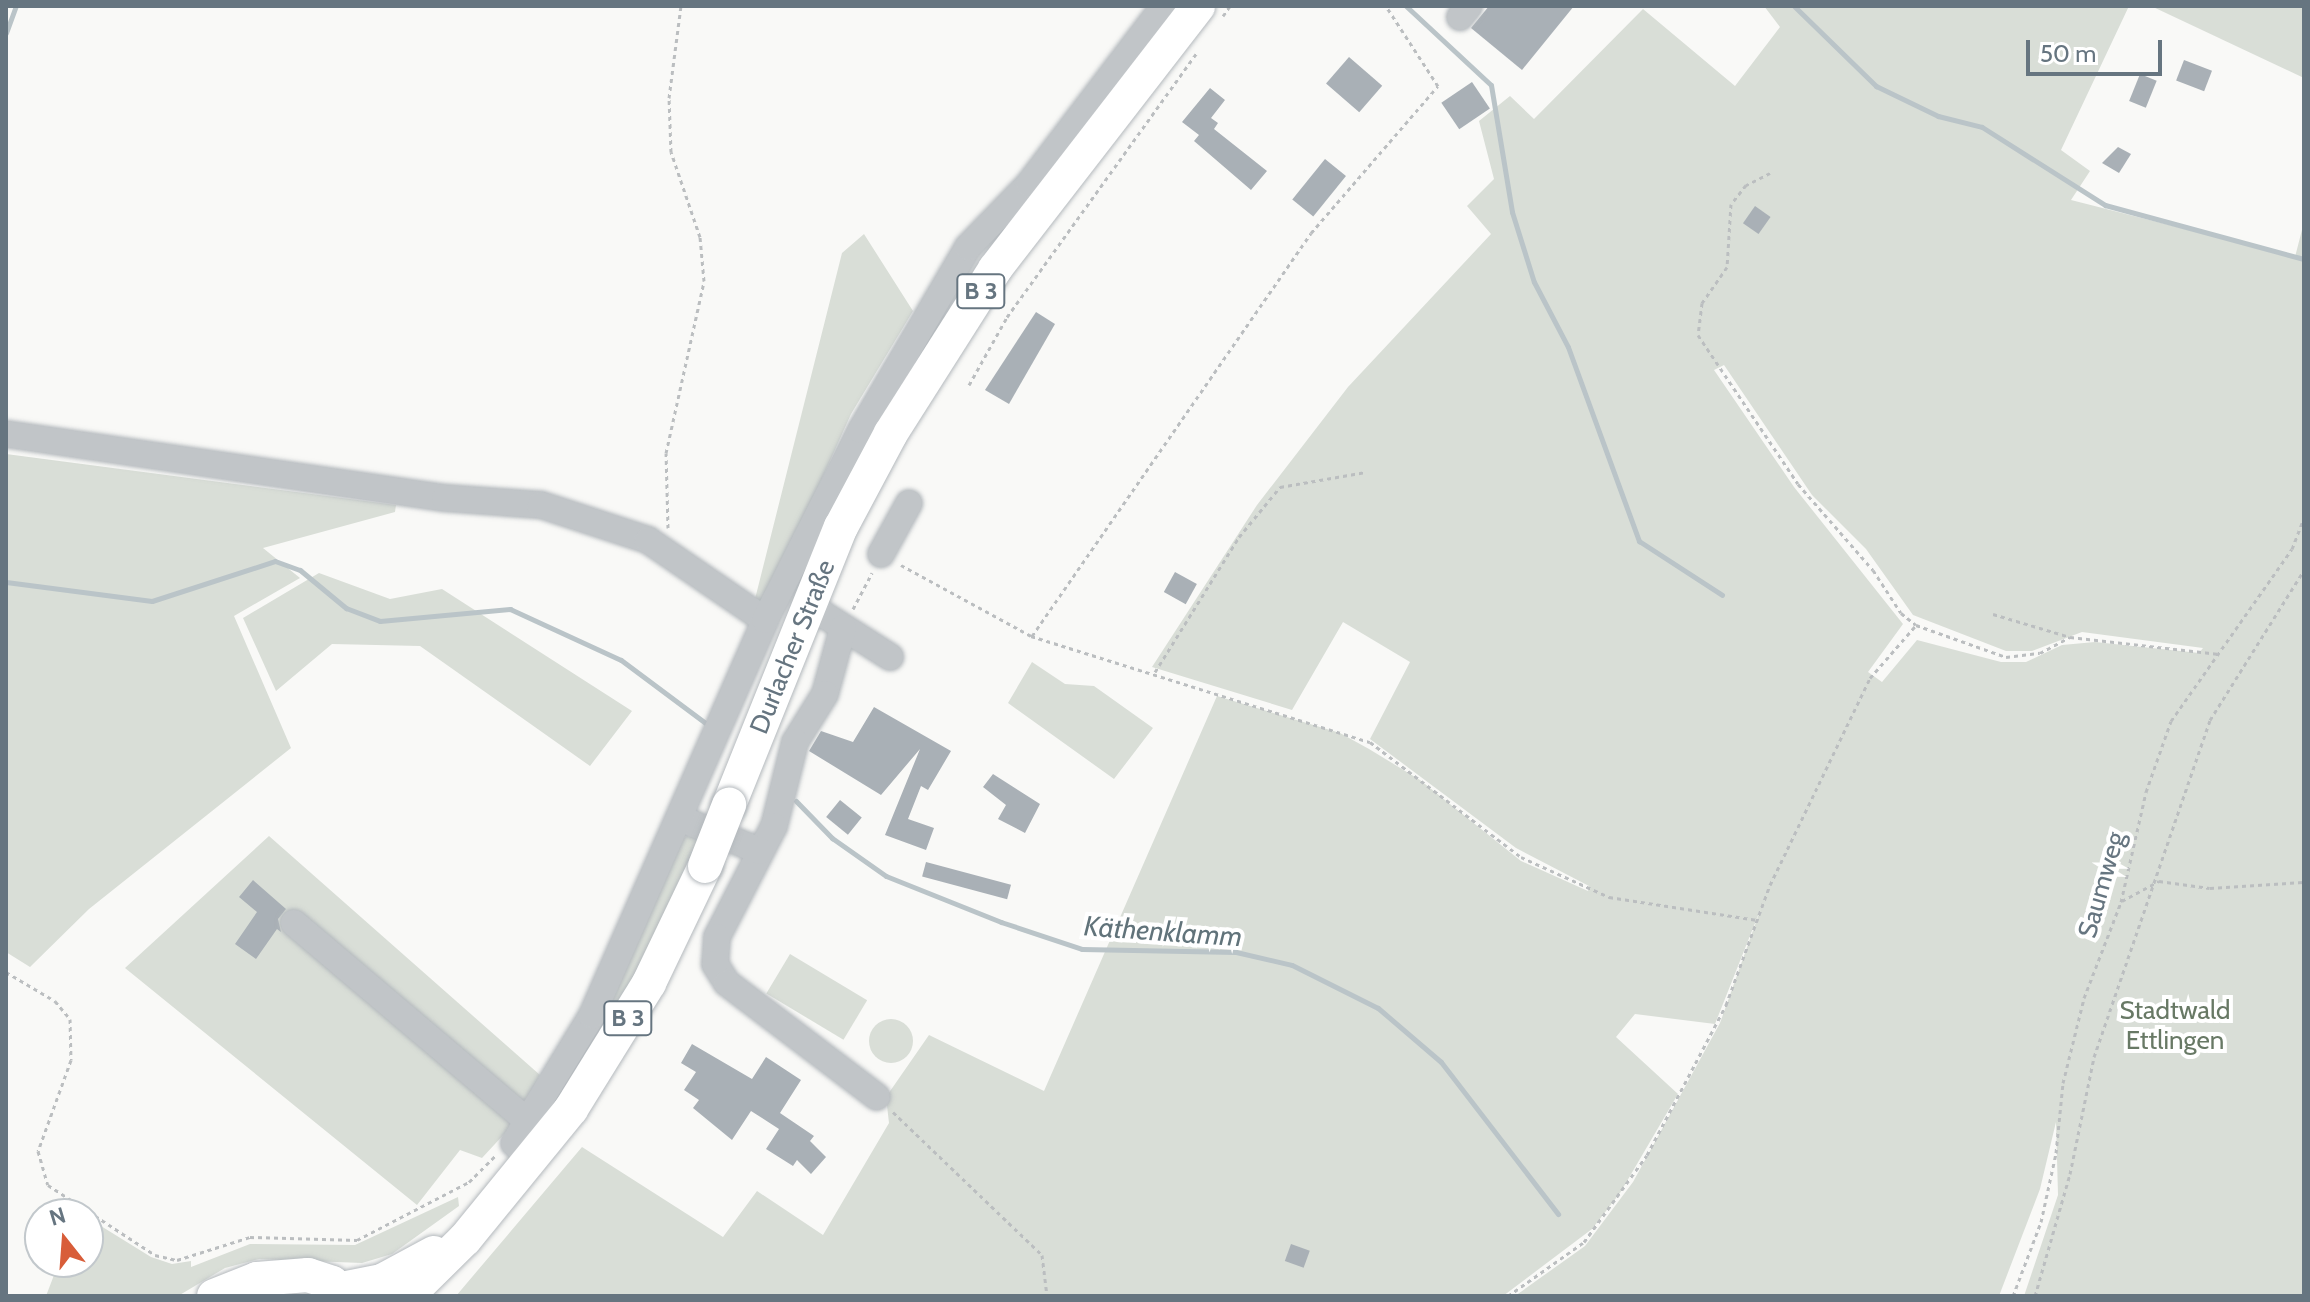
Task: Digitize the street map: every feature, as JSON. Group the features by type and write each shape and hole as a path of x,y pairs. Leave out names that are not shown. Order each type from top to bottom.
{"main road":[{"name":"Durlacher Straße","path":"407,1296 465,1239 526,1142 642,994 705,866 841,527 891,433 995,269 1210,12"},
{"path":"214,1296 257,1279 308,1275 345,1292 382,1281 465,1239"},
{"path":"257,1279 304,1296"}],"lane":[{"path":"294,923 526,1142 592,1015 765,620 861,430 968,247 1029,184 1164,6"},
{"path":"968,247 995,269"},
{"path":"6,434 445,498 541,505 648,540 765,620"},
{"path":"881,554 909,503"},
{"path":"810,606 890,657"},
{"path":"843,628 825,694 795,742 774,826 717,937 715,964 727,983 877,1097"},
{"path":"679,818 760,851"}],"path":[{"path":"679,562 666,520 666,453 704,281 700,237 671,152 669,98 681,6"},
{"path":"1210,12 1230,6"},
{"path":"1031,636 1311,233 1438,86 1386,6"},
{"path":"969,385 1024,292 1204,43"},
{"path":"1770,173 1746,185 1731,204 1727,267 1702,303 1698,335 1798,484 1916,625 2006,657 2040,653 2070,637"},
{"path":"1155,672 1239,537 1280,487 1366,472"},
{"name":"Saumweg","path":"2013,1296 2041,1222 2056,1153 2063,1083 2084,998 2121,902 2146,792 2171,721 2292,549 2304,517"},
{"path":"843,628 881,554 1031,636 1155,672 1370,742 1521,857 1609,897 1757,920"},
{"path":"2035,1296 2070,1174 2094,1057 2159,881 2210,720 2304,570"},
{"path":"1993,614 2070,637 2219,654"},
{"path":"1508,1296 1584,1242 1618,1201 1690,1078 1726,1005 1757,920 1870,678 1916,625"},
{"path":"2121,902 2159,881 2210,888 2304,882"},
{"path":"6,972 55,1001 70,1019 71,1060 38,1151 48,1185 155,1255 177,1260 250,1237 357,1240 469,1182 504,1146 526,1142"},
{"path":"877,1097 1042,1255 1047,1296"}],"green space":[{"name":"Stadtwald Ettlingen","path":"1764,6 2129,6 2061,150 2090,171 2071,200 2295,257 2304,222 2304,1296 2024,1296 2058,1195 2056,1122 2040,1189 1999,1296 1515,1296 1585,1246 1633,1182 1720,1023 1761,908 1715,1024 1635,1014 1616,1037 1678,1094 1620,1193 1592,1229 1503,1296 456,1296 582,1147 723,1237 757,1191 823,1235 889,1123 886,1097 929,1035 1044,1091 1217,696 1340,733 1420,780 1521,861 1588,891 1589,886 1516,848 1370,739 1410,662 1343,622 1292,710 1152,667 1257,505 1348,387 1491,234 1467,206 1494,179 1479,121 1510,96 1534,119 1643,9 1735,86 1780,27","holes":["1724,365 1812,495 1866,549 1913,615 2006,651 2032,651 2082,632 2203,648 2199,653 2095,642 2062,645 2026,662 2001,662 1917,640 1882,682 1868,672 1903,624 1794,487 1714,370"]},
{"path":"2151,6 2304,6 2304,78"},
{"path":"864,234 913,311 851,414 776,581 760,603 755,599 842,253"},
{"path":"6,454 396,505 395,512 263,548 300,578 234,616 291,748 89,909 30,967 6,952"},
{"path":"319,573 390,599 442,589 632,711 590,766 420,646 332,644 276,691 243,618"},
{"path":"1032,662 1065,684 1094,686 1153,728 1114,779 1008,703"},
{"path":"269,836 540,1075 518,1119 482,1158 460,1150 417,1205 125,968"},
{"path":"687,836 699,838 666,920 576,1083 533,1128 672,846"},
{"path":"790,954 867,1000 843,1040 766,993"},
{"path":"891,1019 906,1026 913,1041 906,1056 891,1063 876,1056 869,1041 876,1026"},
{"path":"458,1197 459,1206 392,1254 362,1263 259,1259 225,1268 178,1296 46,1296 53,1278 104,1278 104,1228 151,1257 172,1264 191,1261 191,1267 250,1244 355,1245"}],"building":[{"path":"1489,6 1574,6 1522,70 1471,28"},
{"path":"1349,57 1382,86 1359,112 1326,83"},
{"path":"2184,60 2212,71 2204,91 2176,81"},
{"path":"2140,74 2157,81 2146,108 2129,101"},
{"path":"1472,82 1490,109 1459,129 1441,103"},
{"path":"1210,88 1225,100 1211,118 1218,123 1214,129 1267,171 1251,190 1194,141 1199,135 1182,122"},
{"path":"2118,147 2131,154 2119,173 2102,163"},
{"path":"1325,159 1346,176 1313,216 1292,199"},
{"path":"1755,206 1771,217 1759,234 1743,223"},
{"path":"1036,312 1055,324 1009,404 985,390"},
{"path":"1175,572 1197,584 1186,604 1164,592"},
{"path":"874,707 951,751 928,790 921,786 908,819 934,828 926,850 885,835 920,749 881,795 809,751 821,731 853,742"},
{"path":"993,774 1040,804 1025,833 998,819 1006,805 983,787"},
{"path":"840,800 862,818 848,835 826,817"},
{"path":"926,862 1011,885 1007,899 922,876"},
{"path":"253,880 286,909 278,919 281,932 277,929 256,959 235,944 257,912 239,897"},
{"path":"692,1044 752,1079 766,1057 801,1080 780,1113 814,1136 810,1141 826,1157 811,1174 797,1160 793,1166 766,1149 779,1129 751,1111 732,1140 693,1108 699,1100 684,1090 696,1072 681,1063"},
{"path":"1291,1244 1310,1251 1304,1268 1285,1261"}],"waterway":[{"path":"6,33 16,6"},
{"path":"1406,6 1491,85 1512,212 1534,282 1568,347 1639,541 1722,595"},
{"path":"1794,6 1876,86 1938,116 1982,127 2105,205 2304,259"},
{"path":"6,582 152,601 275,561 300,570 346,608 380,621 510,609 621,660 707,724"},
{"name":"Käthenklamm","path":"796,801 832,838 886,876 1001,922 1082,949 1236,952 1292,965 1378,1008 1441,1062 1558,1214"}]}
